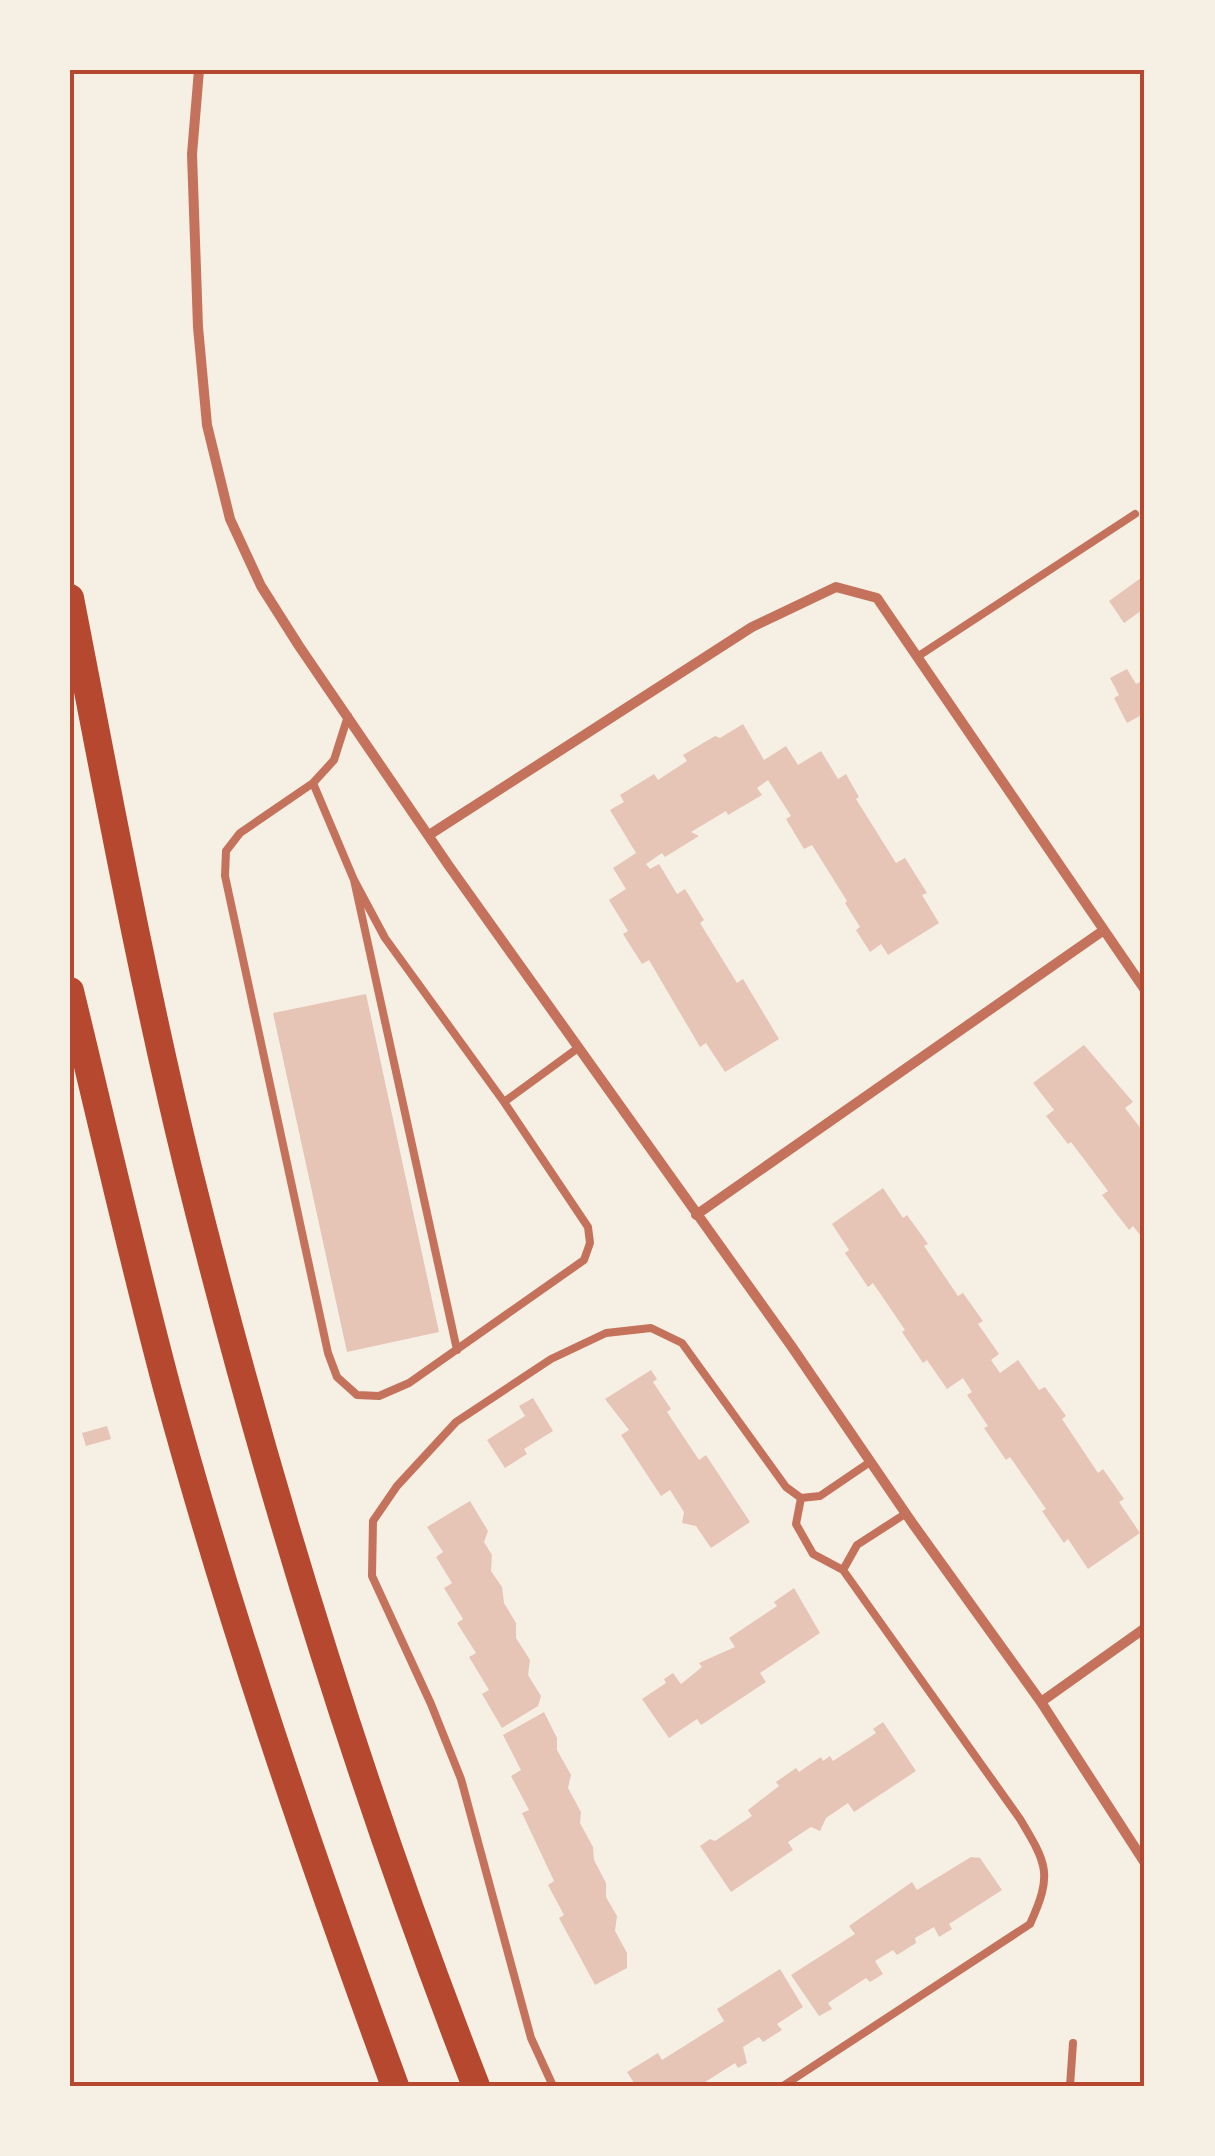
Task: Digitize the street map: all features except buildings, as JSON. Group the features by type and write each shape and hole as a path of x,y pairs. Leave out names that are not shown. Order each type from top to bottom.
{"highway":[{"path":"70,598 187,1165 242,1373 358,1758 476,2086"},
{"path":"70,990 168,1388 218,1559 330,1909 395,2086"}],"street":[{"path":"200,70 192,154 198,327 208,426 230,519 261,586 429,835 1041,1702 1145,1863"},
{"path":"429,835 752,626 836,587 877,598 1145,990"},
{"path":"696,1215 1104,930"},
{"path":"1041,1702 1145,1628"}],"lane":[{"path":"917,657 1135,514"},
{"path":"314,783 354,880 385,938 504,1102 588,1227 590,1243 584,1260 410,1383 379,1396 358,1395 338,1377 328,1353 225,876 226,851 240,833 314,783 334,760 348,716"},
{"path":"354,880 457,1350"},
{"path":"504,1102 578,1048"},
{"path":"553,2086 531,2038 461,1778 372,1576 373,1521 397,1486 456,1422 551,1359 606,1333 651,1328 682,1344 786,1487 801,1498 820,1496 870,1462"},
{"path":"783,2086 1030,1924 1044,1893 1044,1859 1020,1818 844,1570 813,1554 796,1524 801,1498"},
{"path":"844,1570 858,1545 906,1514"},
{"path":"1070,2086 1072,2043"}]}
